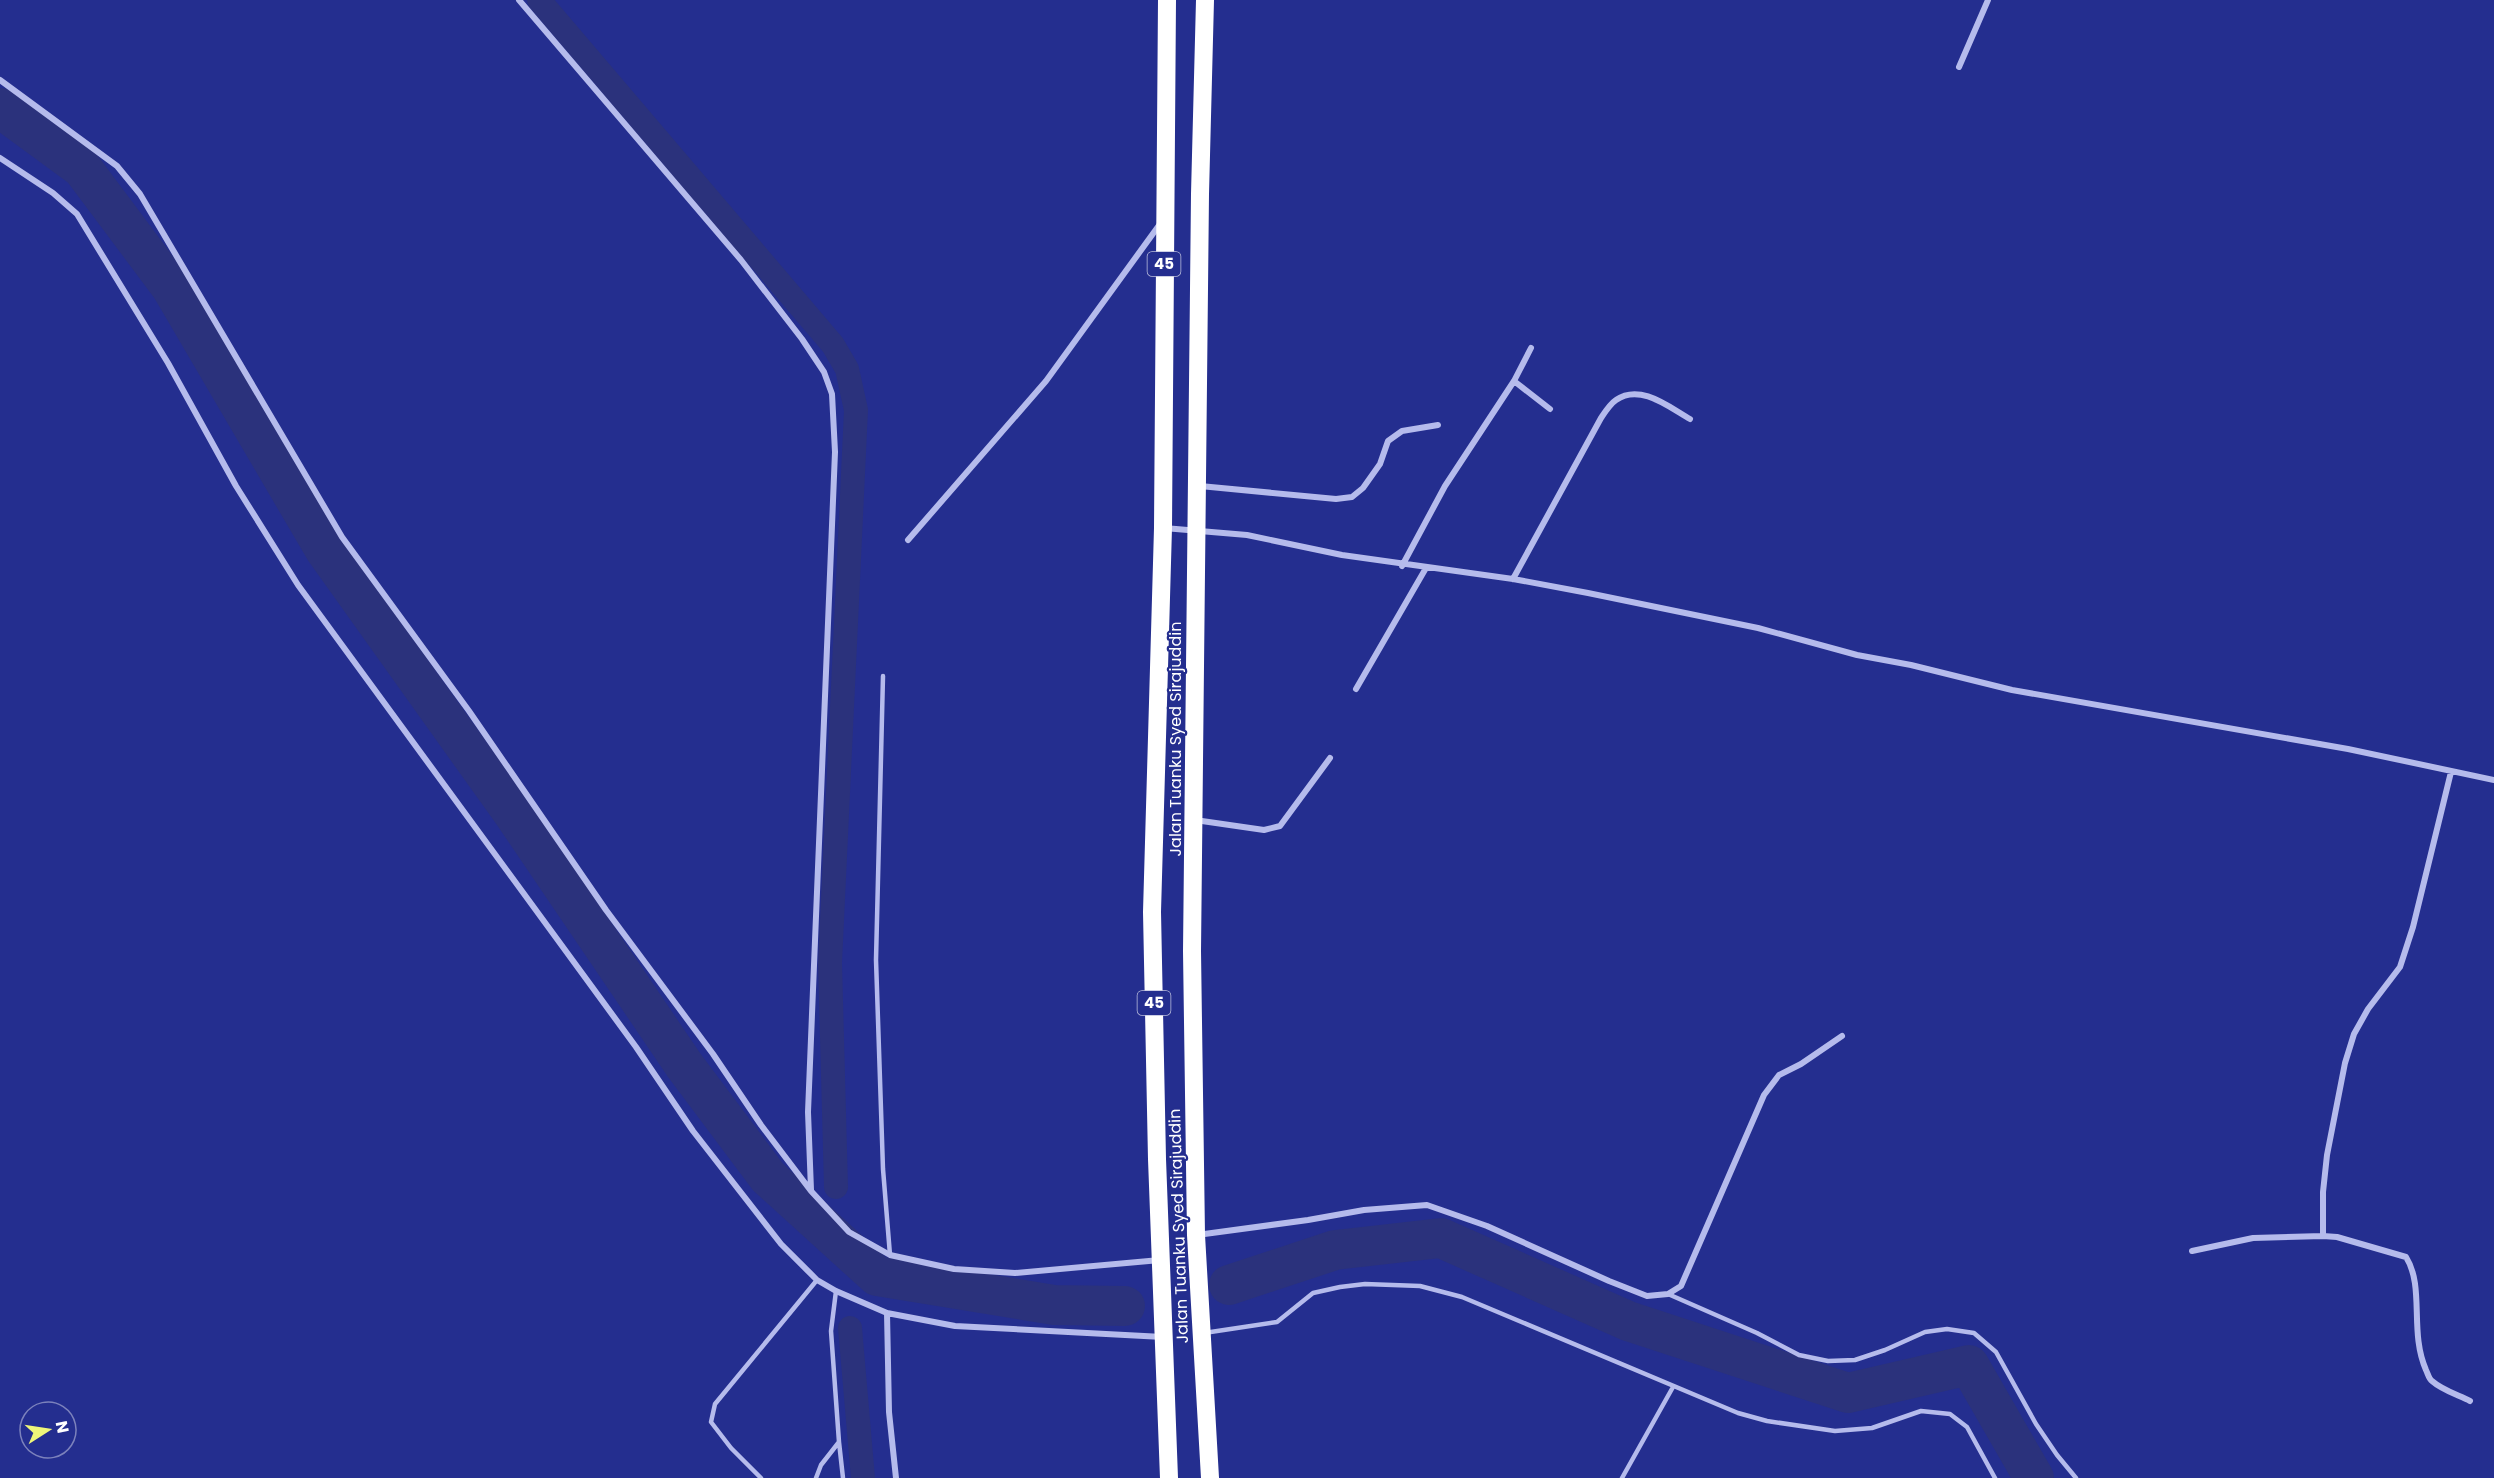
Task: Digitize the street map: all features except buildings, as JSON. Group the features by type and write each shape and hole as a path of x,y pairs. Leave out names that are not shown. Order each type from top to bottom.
{"highway":[{"name":"Jalan Tuanku Syed Sirajuddin","path":"1167,0 1164,528 1152,912 1169,1478"},
{"name":"Jalan Tuanku Syed Sirajuddin","path":"1205,0 1196,486 1191,951 1196,1235 1210,1478"}],"street":[{"path":"519,0 741,260 796,330 824,372 832,394 835,452 808,1112 811,1191"},
{"path":"1959,67 1988,0"},
{"path":"0,80 117,166 140,194 342,537 469,711 606,910 811,1191 849,1232 890,1255 954,1269 1015,1273 1161,1260"},
{"path":"0,158 53,193 77,214 168,363 237,486 298,585 629,1038 693,1131 781,1245 817,1280 836,1291 887,1313 955,1326 1164,1336"},
{"path":"908,540 1046,381 1164,219"},
{"path":"1402,566 1445,486 1514,381 1531,348"},
{"path":"1514,381 1550,409"},
{"path":"1513,579 1601,418 1614,401 1627,394 1642,394 1690,419"},
{"path":"1196,486 1336,499 1352,497 1363,488 1380,464 1388,441 1402,431 1438,425"},
{"path":"1164,528 1247,535 1402,566 1513,579 1713,619 2012,690 2348,749 2494,780"},
{"path":"1356,689 1426,568"},
{"path":"1194,820 1264,830 1280,826 1329,758"},
{"path":"2324,1236 2322,1204 2325,1174 2333,1115 2345,1064 2354,1034 2368,1009 2400,967 2413,927 2451,772"},
{"path":"1196,1235 1364,1210 1427,1205 1487,1226 1647,1296 1668,1294 1681,1286 1764,1095 1779,1075 1801,1064 1842,1036"},
{"path":"2192,1251 2253,1238 2324,1236 2337,1237 2406,1257 2411,1264 2416,1286 2419,1353 2431,1381 2470,1401"},
{"path":"887,1313 889,1412 896,1478"}],"lane":[{"path":"883,676 876,960 883,1169 890,1255"},
{"path":"761,1478 730,1448 711,1422 715,1404 817,1280"},
{"path":"1201,1333 1277,1322 1313,1293 1322,1291 1365,1284 1420,1286 1462,1297 1673,1387 1738,1413 1776,1423 1835,1431 1872,1428 1921,1411 1950,1414 1967,1427 1995,1478"},
{"path":"836,1291 831,1331 843,1478"},
{"path":"1668,1294 1757,1333 1799,1355 1828,1361 1855,1360 1885,1350 1925,1332 1947,1329 1974,1334 1996,1352 2036,1424 2076,1478"},
{"path":"1622,1478 1673,1387"},
{"path":"816,1478 821,1465 839,1442"}],"waterway":[{"path":"539,0 833,345 847,369 856,410 830,963 836,1187"},
{"path":"0,108 82,168 171,287 325,550 515,816 684,1065 768,1177 877,1276 1054,1305 1125,1306"},
{"path":"1229,1285 1335,1250 1441,1238 1628,1321 1848,1393 1969,1365 2034,1478"},
{"path":"850,1328 863,1478"}]}
